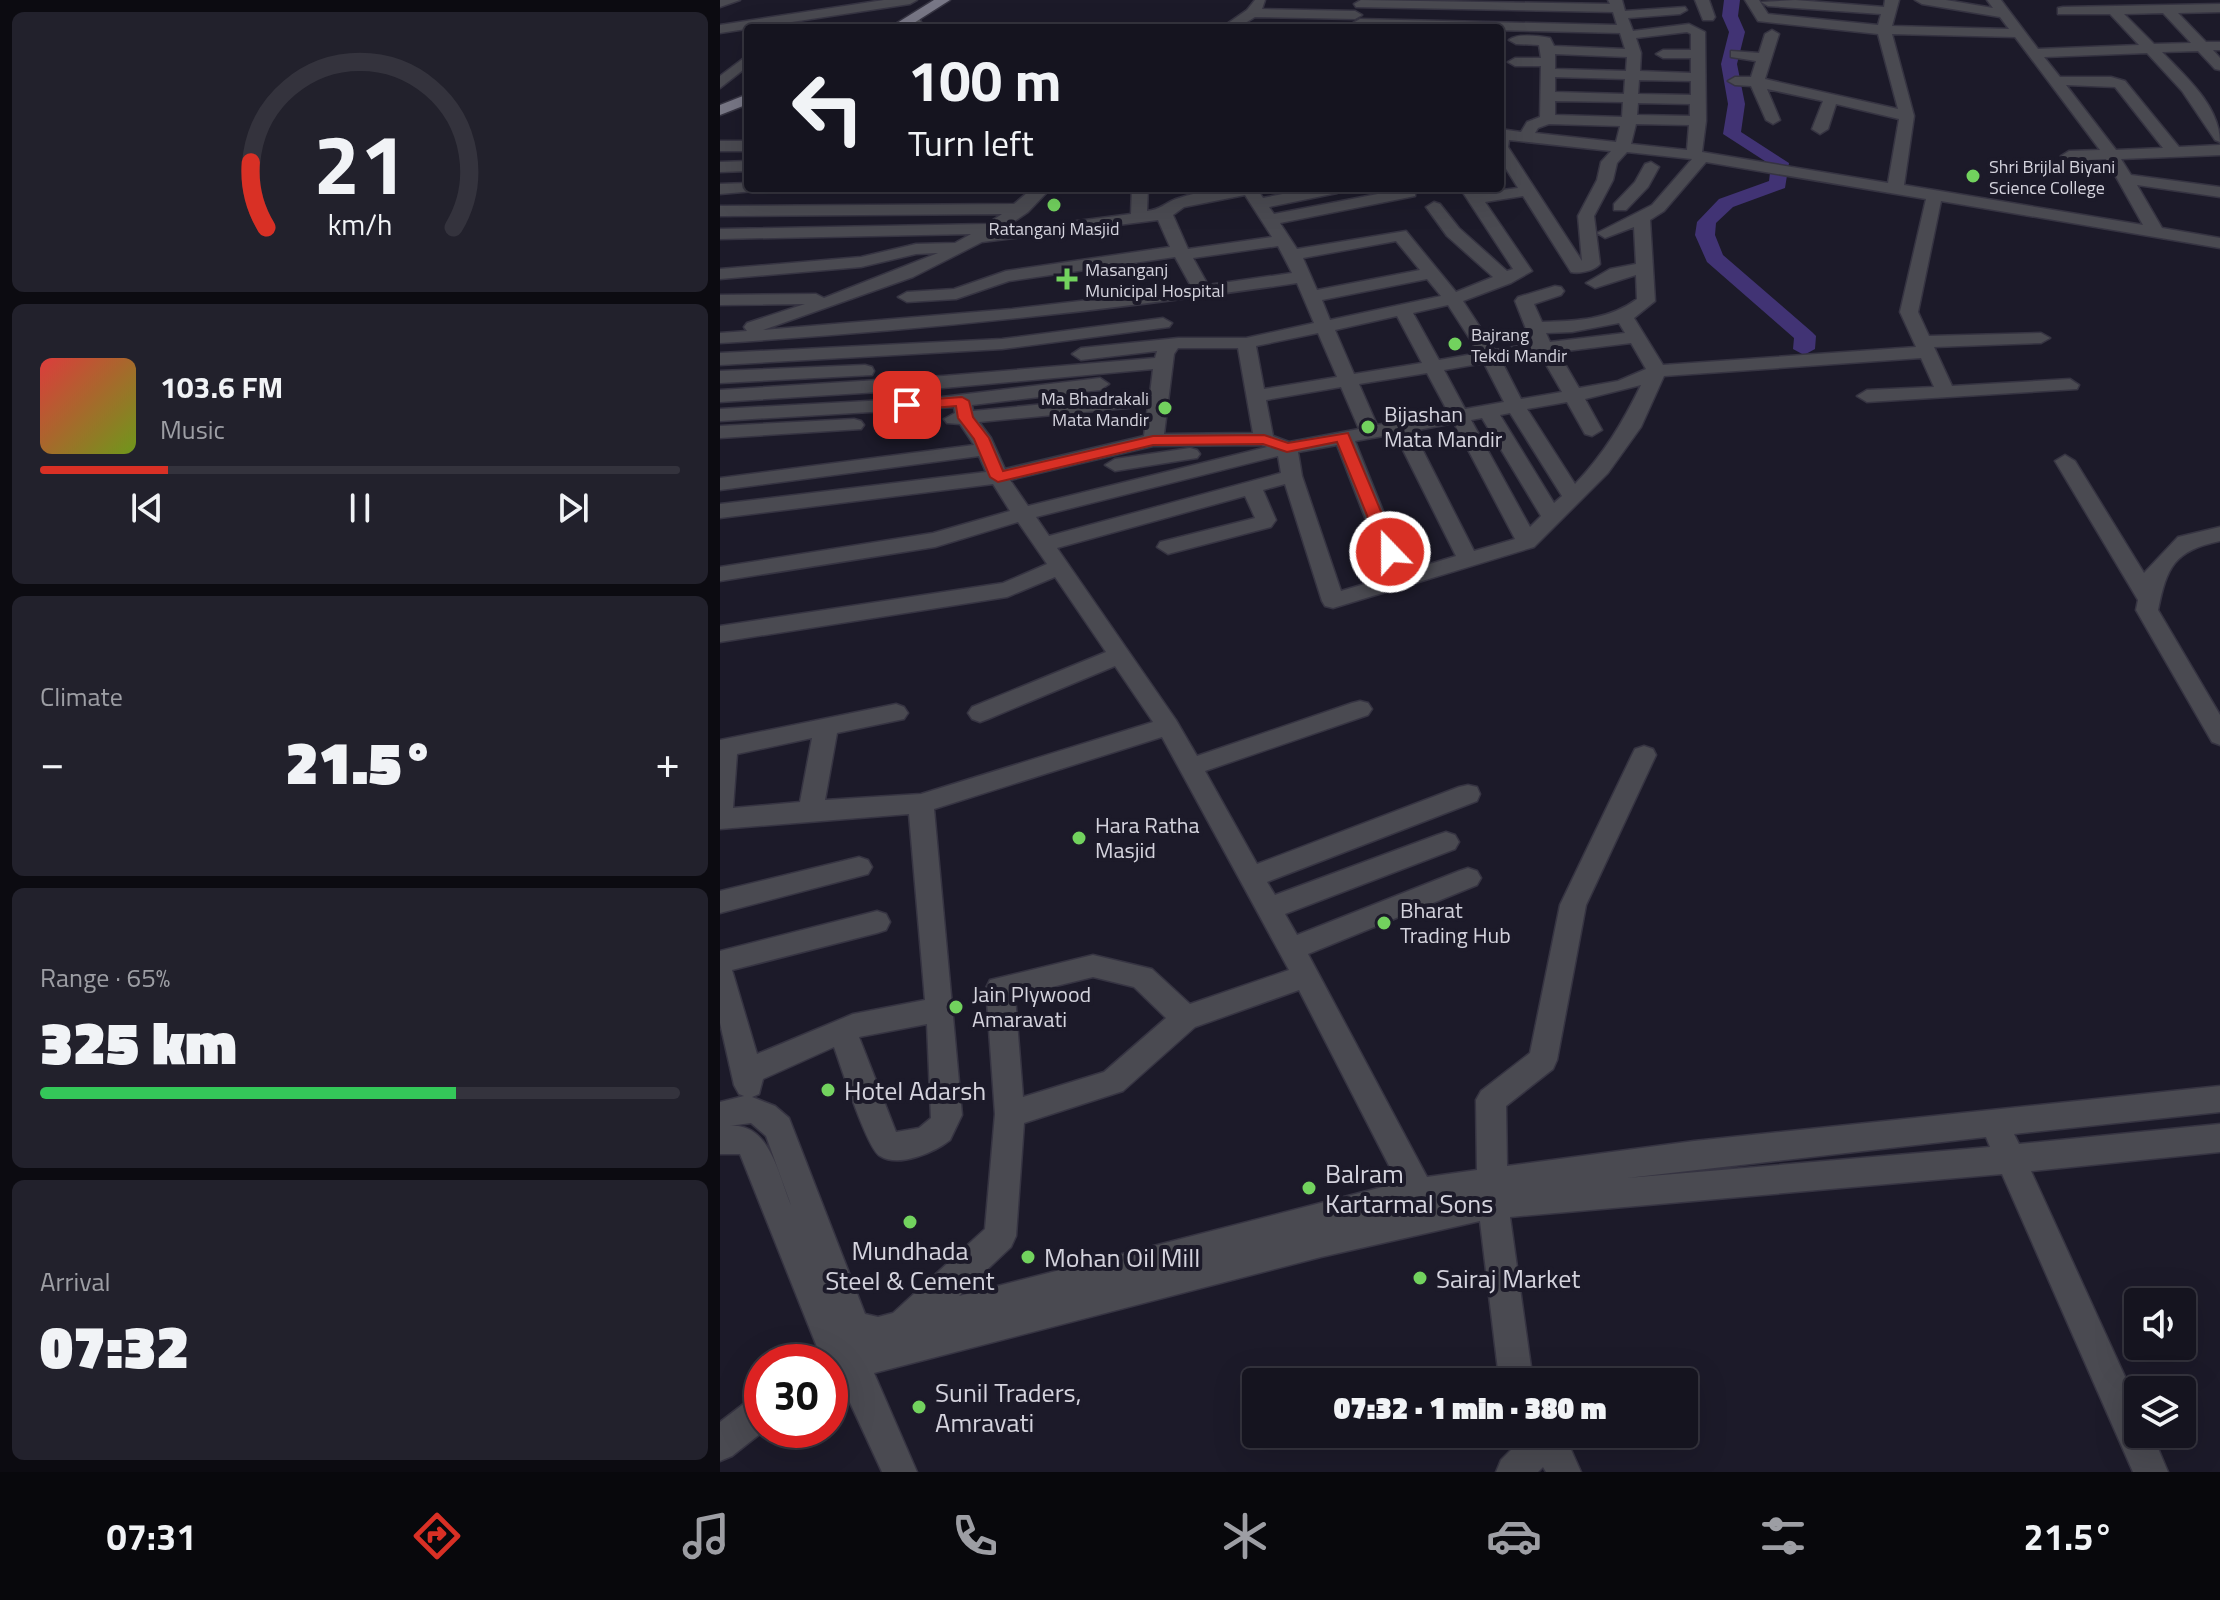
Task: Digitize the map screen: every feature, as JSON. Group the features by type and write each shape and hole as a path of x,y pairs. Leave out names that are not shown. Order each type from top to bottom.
{"main road":[{"path":"883,24 922,0"},
{"path":"915,24 943,0"},
{"path":"720,111 744,100"},
{"path":"720,120 744,109"}],"street":[{"path":"720,3 733,0"},
{"path":"752,24 829,12 859,3 910,0"},
{"path":"1234,24 1252,13 1261,0"},
{"path":"1293,14 1298,0"},
{"path":"1702,0 1708,17"},
{"path":"1922,0 2006,14"},
{"path":"1994,0 2111,154 2155,231"},
{"path":"1752,1 1763,18 1884,30 2019,33"},
{"path":"1752,1 1890,6 1884,30 1907,116 1895,190"},
{"path":"1784,19 1790,1"},
{"path":"1252,13 1359,14 1442,6 1622,17 1698,32 1696,161 1658,208 1605,233"},
{"path":"1438,24 1442,6"},
{"path":"2059,6 2113,10 2220,8"},
{"path":"2059,6 2072,24"},
{"path":"758,9 766,9 765,22"},
{"path":"2167,9 2220,66"},
{"path":"1461,24 1622,17 1680,10"},
{"path":"2113,10 2188,88 2220,137"},
{"path":"819,24 829,12"},
{"path":"1359,14 1431,24"},
{"path":"1504,153 1577,268 1591,264 1586,216 1605,180 1609,162 1623,147 1629,120 1634,53 1622,17"},
{"path":"1772,34 1757,82 1773,120"},
{"path":"2081,37 2091,49"},
{"path":"1512,40 1545,41 1549,96 1547,119"},
{"path":"2035,53 2220,46"},
{"path":"1515,62 1548,62 1634,53"},
{"path":"1663,54 1697,54"},
{"path":"1736,54 1764,58"},
{"path":"1548,62 1631,76 1696,77"},
{"path":"722,83 744,63"},
{"path":"1735,81 1757,82 1907,116"},
{"path":"2057,81 2111,81 2120,84 2175,152"},
{"path":"722,83 744,87"},
{"path":"1549,96 1699,100"},
{"path":"1820,129 1831,99"},
{"path":"1526,137 1532,125 1547,119 1699,121"},
{"path":"1504,136 1623,147 1696,161 1765,168 1934,198 2155,231 2215,243 2220,259"},
{"path":"1504,137 1547,154 1609,162 1651,167 1696,161"},
{"path":"720,146 744,146"},
{"path":"2069,156 2220,150"},
{"path":"720,167 744,166"},
{"path":"1620,207 1642,184 1651,167"},
{"path":"2127,179 2220,192"},
{"path":"1642,184 1675,190"},
{"path":"720,189 744,188"},
{"path":"1504,192 1528,191"},
{"path":"732,237 758,210 759,192"},
{"path":"867,210 877,192"},
{"path":"907,297 956,294 986,250 1039,192"},
{"path":"1139,217 1140,192"},
{"path":"1024,245 1167,221 1179,203 1210,192 1253,193 1289,248 1370,431"},
{"path":"1472,193 1500,192"},
{"path":"1271,220 1409,193"},
{"path":"1008,363 1178,343 1246,343 1453,299 1523,271 1472,193"},
{"path":"1934,198 1909,312 1946,393"},
{"path":"1434,207 1453,232 1505,279"},
{"path":"720,211 1022,209"},
{"path":"831,233 840,211"},
{"path":"720,338 866,290 913,269 1139,217 1167,221"},
{"path":"1535,328 1572,327 1624,317 1646,301 1642,218"},
{"path":"1167,221 1204,293"},
{"path":"732,237 831,233 986,250 1006,276 1181,253 1289,248 1400,235 1453,299 1491,358 1515,406 1573,497"},
{"path":"831,233 861,262 866,290"},
{"path":"720,274 861,262 916,249 986,250"},
{"path":"1595,283 1616,273 1645,268"},
{"path":"911,364 900,327 913,269"},
{"path":"1311,297 1431,273"},
{"path":"720,338 900,327 1164,298 1303,277"},
{"path":"1555,291 1524,301 1543,348 1550,353 1575,394 1592,430"},
{"path":"720,300 842,298"},
{"path":"1163,323 1164,298"},
{"path":"1402,309 1527,542"},
{"path":"1624,317 1657,371"},
{"path":"720,396 911,364 1002,344 1163,323 1174,325 1178,343"},
{"path":"1256,396 1434,369 1543,348 1636,337"},
{"path":"720,574 935,540 1025,513 1287,448 1623,386 1657,371 2041,338"},
{"path":"1153,440 1165,352 1178,343"},
{"path":"1246,343 1264,439"},
{"path":"720,359 911,364 946,375 1163,370"},
{"path":"720,377 911,364"},
{"path":"720,484 974,426 1163,370"},
{"path":"1287,448 1292,476 1333,601 1527,542 1601,469 1631,427 1657,371"},
{"path":"939,403 946,375"},
{"path":"1867,396 2070,385"},
{"path":"720,467 1159,399"},
{"path":"720,415 939,403 974,426 1003,484 1168,726 1306,976 1425,1204"},
{"path":"1488,411 1553,518"},
{"path":"720,432 974,426"},
{"path":"1401,426 1469,562"},
{"path":"1343,436 1401,582"},
{"path":"1003,484 1153,440 1264,439 1287,448"},
{"path":"720,511 1003,484 1190,454"},
{"path":"2065,461 2149,600"},
{"path":"1188,515 1254,494 1292,476"},
{"path":"1045,544 1254,494"},
{"path":"1168,547 1264,522 1266,520 1254,494"},
{"path":"2220,534 2185,542 2155,571 2147,610 2220,736"},
{"path":"720,634 1007,590 1060,567"},
{"path":"980,713 1118,656"},
{"path":"1191,767 1360,709"},
{"path":"720,810 723,749 896,713"},
{"path":"811,811 826,726"},
{"path":"720,819 921,804 1168,726"},
{"path":"1515,1368 1492,1193 1491,1100 1543,1060 1573,905 1644,755"},
{"path":"1251,877 1468,794"},
{"path":"842,1031 889,1146 935,1136 946,1123 940,1009 921,804"},
{"path":"1268,909 1446,842"},
{"path":"720,902 859,867"},
{"path":"1291,949 1468,878"},
{"path":"720,962 877,922"},
{"path":"864,1346 1000,1236 1010,1114 1000,988 1093,966 1142,977 1185,1018"},
{"path":"720,973 748,1072 734,1111 730,1139 751,1145 864,1346 858,1382 900,1472"},
{"path":"1010,1114 1113,1082 1185,1018 1306,976"},
{"path":"748,1072 842,1031 940,1009"},
{"path":"864,1346 1425,1204 1694,1155 2220,1099"},
{"path":"734,1111 767,1115 778,1128 850,1324 864,1346"},
{"path":"1994,1123 2151,1472"},
{"path":"1492,1193 2010,1159 2220,1138"},
{"path":"720,1444 744,1425"},
{"path":"1513,1472 1536,1448"},
{"path":"1553,1448 1564,1472"}],"waterway":[{"path":"1732,0 1730,16 1737,27 1729,64 1737,104 1732,134 1780,163 1778,184 1726,203 1707,222 1705,235 1714,258 1805,336 1804,349"}],"place":[{"name":"Shri Brijlal Biyani Science College","path":"1973,176"},
{"name":"Ratanganj Masjid","path":"1054,205"},
{"name":"Masanganj Municipal Hospital","path":"1067,279"},
{"name":"Bajrang Tekdi Mandir","path":"1455,344"},
{"name":"Ma Bhadrakali Mata Mandir","path":"1165,408"},
{"name":"Bijashan Mata Mandir","path":"1368,427"},
{"name":"Hara Ratha Masjid","path":"1079,838"},
{"name":"Bharat Trading Hub","path":"1384,923"},
{"name":"Jain Plywood Amaravati","path":"956,1007"},
{"name":"Hotel Adarsh","path":"828,1090"},
{"name":"Balram Kartarmal Sons","path":"1309,1188"},
{"name":"Mundhada Steel & Cement","path":"910,1222"},
{"name":"Mohan Oil Mill","path":"1028,1257"},
{"name":"Sairaj Market","path":"1420,1278"},
{"name":"Sunil Traders, Amravati","path":"919,1407"}],"route":[{"path":"907,405 962,401 965,418 981,438 998,477 1153,440 1264,439 1287,448 1343,436 1390,552"}]}
